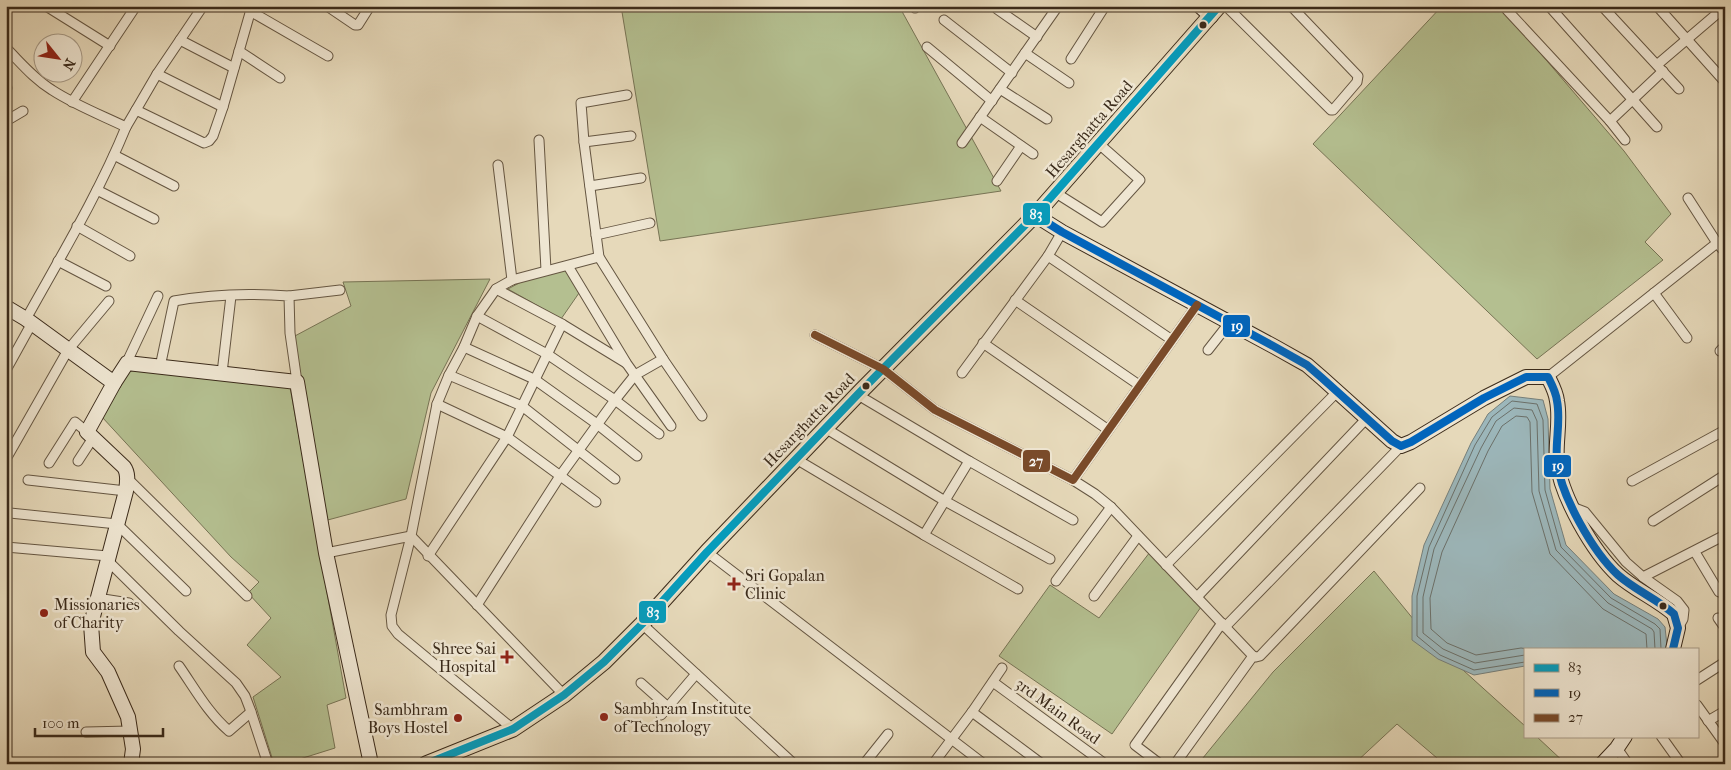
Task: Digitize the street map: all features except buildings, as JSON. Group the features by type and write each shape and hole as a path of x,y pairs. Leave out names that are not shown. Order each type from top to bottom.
{"main road":[{"name":"Hesarghatta Road","path":"426,764 513,729 564,695 604,662 642,624 707,552 825,428 1056,193 1210,9"}],"street":[{"path":"46,6 110,46"},
{"path":"72,102 136,6"},
{"path":"6,370 58,261 97,190 126,127 157,74 203,6"},
{"path":"327,6 355,25 358,25 370,6"},
{"path":"962,143 1058,6"},
{"path":"1071,59 1105,6"},
{"path":"1226,6 1331,110 1334,110 1357,82 1358,76 1290,6"},
{"path":"1549,6 1657,127"},
{"path":"1602,6 1661,67 1679,89"},
{"path":"1662,8 1725,82"},
{"path":"136,110 204,143 208,141 213,136 223,107 251,9 328,56"},
{"path":"996,9 1037,37"},
{"path":"1507,10 1625,140"},
{"path":"1610,122 1634,100 1661,67 1719,10"},
{"path":"944,20 1012,73"},
{"path":"180,40 234,68"},
{"path":"927,47 992,101"},
{"path":"6,48 28,72 51,90 126,127"},
{"path":"239,51 280,78"},
{"path":"1025,53 1069,83"},
{"path":"157,74 223,107"},
{"path":"1000,89 1047,119"},
{"path":"627,95 581,102 584,142 599,257 663,359 702,416"},
{"path":"6,121 23,111"},
{"path":"980,117 1033,154"},
{"path":"584,142 630,136"},
{"path":"539,140 546,270"},
{"path":"1056,193 1102,222 1140,180 1098,143"},
{"path":"997,181 1021,146"},
{"path":"114,155 174,186"},
{"path":"498,165 512,280"},
{"path":"590,186 641,178"},
{"path":"97,190 154,219"},
{"path":"1688,198 1721,242 1725,252"},
{"path":"1035,215 1062,232 1307,365 1392,442 1401,446"},
{"path":"596,235 650,223"},
{"path":"77,226 130,256"},
{"path":"962,373 1048,256 1062,232"},
{"path":"1160,764 1148,760 1134,745 1224,625 1401,446 1411,442 1484,398 1526,378 1548,377 1721,242"},
{"path":"1048,256 1172,340"},
{"path":"513,729 398,634 392,626 391,615 411,536 437,404 477,316 496,289 512,280 599,257"},
{"path":"58,261 106,286"},
{"path":"568,266 627,364 671,426"},
{"path":"496,289 562,324 627,364"},
{"path":"160,367 174,301 192,298 263,294 289,296 340,290"},
{"path":"1654,293 1687,338"},
{"path":"78,461 114,383 126,364 158,296"},
{"path":"222,373 231,296"},
{"path":"289,296 290,333 297,382 326,554 371,764"},
{"path":"1015,300 1139,385"},
{"path":"6,459 68,350 109,301"},
{"path":"1073,480 1197,305"},
{"path":"6,307 29,321 114,383"},
{"path":"477,316 547,354 615,400 659,434"},
{"path":"1208,350 1230,322"},
{"path":"428,556 506,437 562,324"},
{"path":"815,334 883,369 935,410 1073,480 1095,494 1111,507 1256,657 1260,656 1420,488"},
{"path":"983,343 1107,430"},
{"path":"464,347 534,379 597,424 637,456"},
{"path":"476,605 560,476 615,400 635,375 663,359"},
{"path":"126,364 297,382"},
{"path":"449,376 522,406 615,479"},
{"path":"1548,377 1558,403 1557,460 1559,476 1572,506 1593,544 1607,563 1630,584 1664,605 1674,614 1678,628"},
{"path":"1166,565 1337,392"},
{"path":"858,395 1072,520"},
{"path":"437,404 506,437 596,502"},
{"path":"1197,597 1367,418"},
{"path":"49,462 75,422 127,471 126,485 117,524 91,624 93,652 108,672 128,717 133,749 131,764"},
{"path":"825,428 945,500 1050,559"},
{"path":"1632,481 1725,430"},
{"path":"796,459 924,536 1018,589"},
{"path":"924,536 969,461"},
{"path":"1653,521 1725,475"},
{"path":"28,480 126,485 246,596"},
{"path":"1572,506 1585,512 1626,562 1643,577 1677,601 1684,610 1683,619 1678,628 1672,648"},
{"path":"1056,581 1111,507"},
{"path":"10,514 117,524 186,591"},
{"path":"1643,577 1725,535"},
{"path":"326,554 411,536"},
{"path":"411,536 428,556 564,695"},
{"path":"1094,596 1138,536"},
{"path":"6,547 108,558 179,630 236,683 251,712 268,764"},
{"path":"707,552 984,764"},
{"path":"1695,552 1719,592"},
{"path":"97,598 129,603"},
{"path":"1718,618 1725,628"},
{"path":"642,624 794,764"},
{"path":"1175,764 1253,656"},
{"path":"1698,679 1725,662"},
{"path":"179,666 218,722 229,731 251,712"},
{"path":"933,764 1002,668"},
{"path":"661,715 696,674"},
{"name":"3rd Main Road","path":"993,682 1105,764"},
{"path":"641,683 668,707"},
{"path":"1698,706 1725,744"},
{"path":"1708,721 1725,711"},
{"path":"972,712 1042,764"},
{"path":"86,732 130,731"},
{"path":"864,764 888,734"},
{"path":"1662,738 1680,764"},
{"path":"1602,764 1621,742"},
{"path":"1621,742 1628,764"}],"green space":[{"path":"621,6 899,6 1001,191 660,241"},
{"path":"1442,6 1500,6 1624,151 1671,214 1645,242 1663,260 1537,359 1313,144"},
{"path":"565,269 579,293 561,319 508,289 521,282"},
{"path":"490,279 431,393 406,499 324,521 293,337 351,306 343,282"},
{"path":"128,366 290,387 346,698 327,705 335,748 284,764 274,764 253,697 281,677 247,645 271,618 248,593 259,582 231,557 102,417"},
{"path":"1150,552 1201,607 1112,734 999,656 1050,585 1099,618"},
{"path":"1374,571 1432,642 1524,725 1524,738 1538,738 1566,764 1444,764 1397,724 1354,764 1198,764 1273,672"}],"water":[{"path":"1510,396 1543,400 1548,419 1550,489 1566,545 1614,594 1658,619 1665,627 1666,648 1524,648 1524,666 1474,675 1438,659 1412,640 1412,596 1424,545 1471,443 1488,414"}],"transit line":[{"name":"83","path":"426,764 513,729 564,695 604,662 861,391 1037,213 1219,6"},
{"name":"19","path":"1035,215 1062,232 1307,365 1392,441 1401,446 1411,442 1484,398 1526,377 1548,377 1556,395 1558,409 1557,462 1571,507 1608,565 1618,575 1674,614 1678,628 1673,648"},
{"name":"27","path":"815,335 883,369 935,410 1073,480 1197,305"}],"place":[{"name":"Sri Gopalan Clinic","path":"734,584"},
{"name":"Missionaries of Charity","path":"44,613"},
{"name":"Shree Sai Hospital","path":"507,657"},
{"name":"Sambhram Institute of Technology","path":"604,717"},
{"name":"Sambhram Boys Hostel","path":"458,718"}]}
